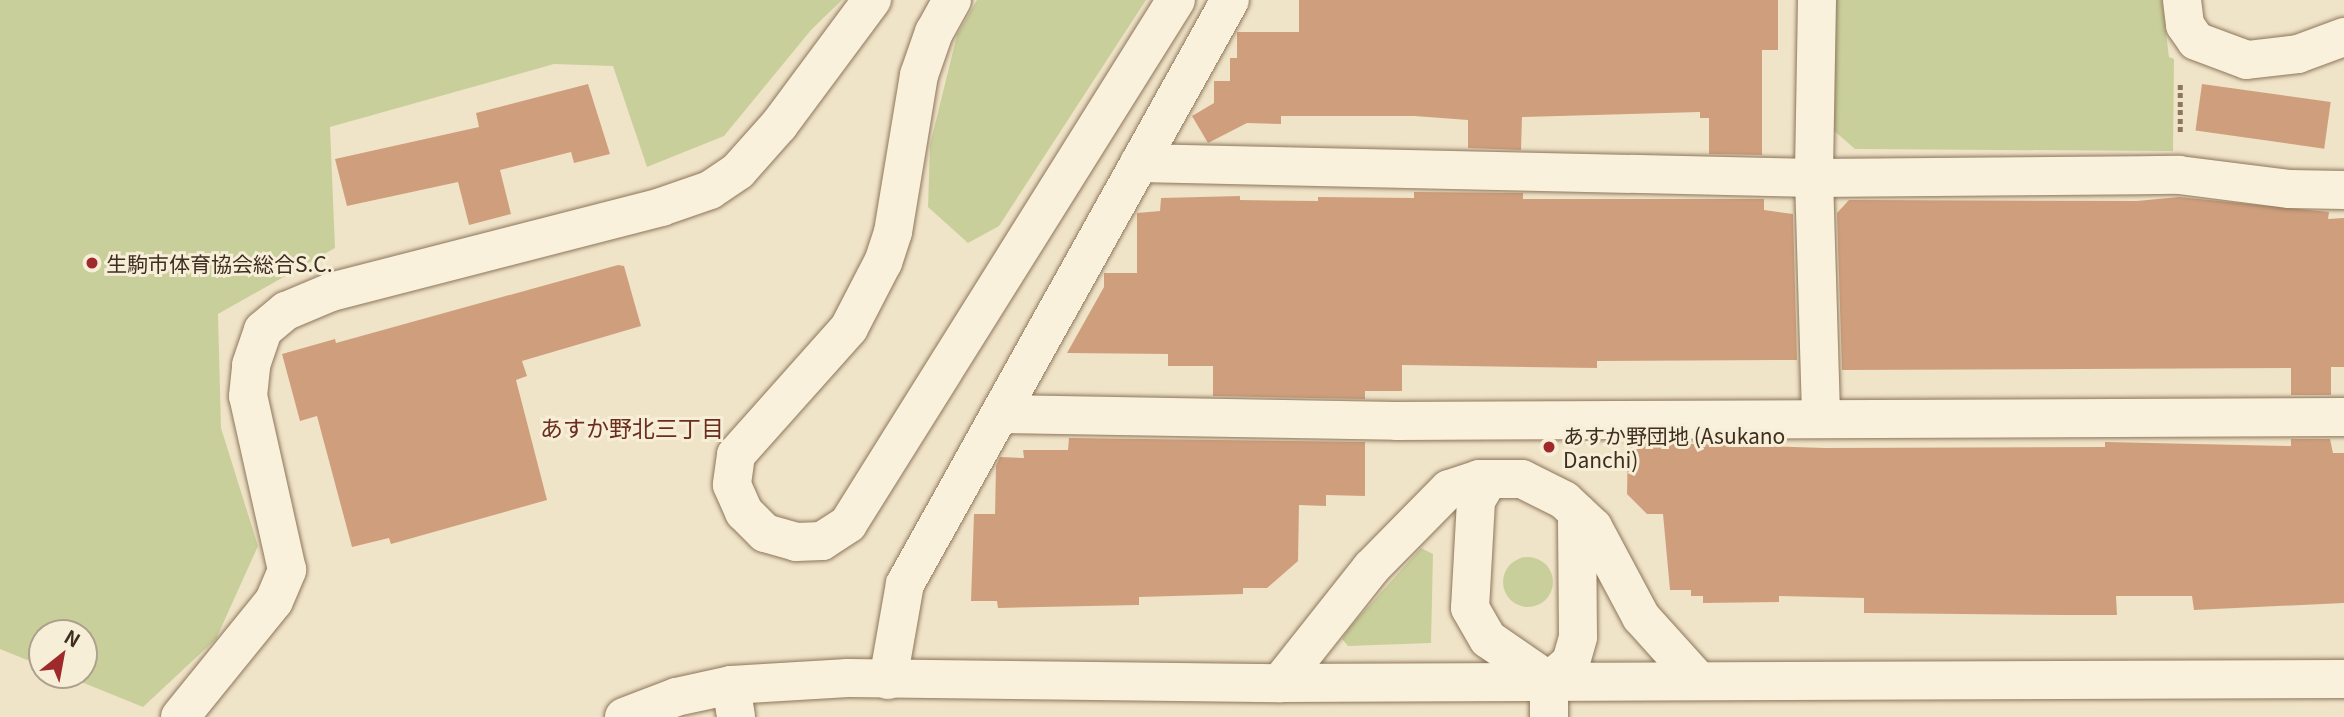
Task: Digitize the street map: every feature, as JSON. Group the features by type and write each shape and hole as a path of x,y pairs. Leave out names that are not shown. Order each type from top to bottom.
{"street":[{"path":"180,717 274,601 286,570 248,396 251,365 263,330 286,311 331,292 661,207 710,190 738,171 779,125 872,0"},
{"path":"952,0 934,32 919,75 893,232 883,261 849,328 737,455 732,485 744,512 765,533 796,542 822,541 848,524 1176,0"},
{"path":"888,680 905,584 1230,0"},
{"path":"1817,0 1814,178 1821,418"},
{"path":"2182,0 2185,25 2196,41 2247,60 2298,54 2344,37"},
{"path":"1139,163 1814,178 2179,175 2290,189 2344,190"},
{"path":"1002,414 1396,421 2344,417"},
{"path":"1280,683 1371,568 1449,489 1489,479 1522,479 1564,500 1577,512 1592,527 1641,617 1696,678"},
{"path":"1489,479 1476,501 1470,608 1488,639 1549,699"},
{"path":"1549,699 1571,662 1578,637 1577,512"},
{"path":"624,717 676,697 734,701 888,680 1280,683 1549,699 1696,678 2344,679"}],"path":[{"path":"2179,175 2181,59 2196,41"}],"green space":[{"path":"0,0 842,0 811,30 724,136 647,167 613,66 554,64 330,127 335,248 218,314 221,428 258,546 216,639 143,707 98,689 98,619 28,619 28,660 0,649"},
{"path":"977,0 1146,0 999,226 968,243 928,207 930,145 957,35"},
{"path":"1832,0 2162,0 2169,57 2174,59 2173,151 1855,149 1832,129"},
{"path":"1421,548 1433,554 1431,643 1348,646 1342,639 1350,627"},
{"path":"1528,557 1546,564 1553,582 1546,600 1528,607 1510,600 1503,582 1510,564"}],"building":[{"path":"1299,0 1778,0 1778,50 1762,50 1762,155 1709,154 1709,118 1700,118 1700,112 1522,117 1521,150 1468,148 1468,120 1414,116 1281,116 1281,124 1247,123 1208,143 1192,116 1214,103 1214,81 1230,81 1230,58 1237,58 1237,32 1299,32"},
{"path":"588,84 610,154 574,163 571,152 500,170 511,214 469,225 458,182 347,206 335,159 479,127 476,113"},
{"path":"2202,84 2331,102 2324,149 2195,131"},
{"path":"1414,192 1523,193 1523,199 1764,199 1764,210 1793,214 1797,360 1597,361 1597,368 1402,365 1402,391 1365,391 1365,399 1213,396 1213,366 1168,366 1168,354 1067,353 1104,287 1104,273 1137,273 1137,213 1160,211 1161,198 1240,196 1240,200 1318,201 1318,197 1414,198"},
{"path":"2179,197 2329,212 2328,219 2344,218 2344,367 2331,367 2331,395 2291,395 2291,368 1842,370 1837,213 1849,200 2137,201"},
{"path":"618,265 624,266 641,326 522,361 527,376 516,380 547,500 391,544 389,538 352,547 317,416 300,421 282,354 335,339 336,343"},
{"path":"1069,438 1365,442 1365,496 1326,495 1326,506 1299,505 1298,561 1267,588 1243,588 1243,594 1139,597 1139,605 998,608 997,601 971,601 974,514 995,514 996,466 1000,457 1024,458 1023,450 1068,450"},
{"path":"2291,439 2330,439 2333,453 2344,453 2344,603 2194,610 2192,596 2116,596 2117,615 2063,615 1864,613 1864,598 1779,596 1779,602 1703,603 1703,596 1691,596 1691,590 1670,590 1663,514 1647,514 1627,494 1628,442 1825,448 2105,447 2105,442 2291,446"}],"place":[{"name":"生駒市体育協会総合S.C.","path":"92,263"},
{"name":"あすか野団地 (Asukano Danchi)","path":"1549,447"}],"district":[{"name":"あすか野北三丁目","path":"632,427"}]}
